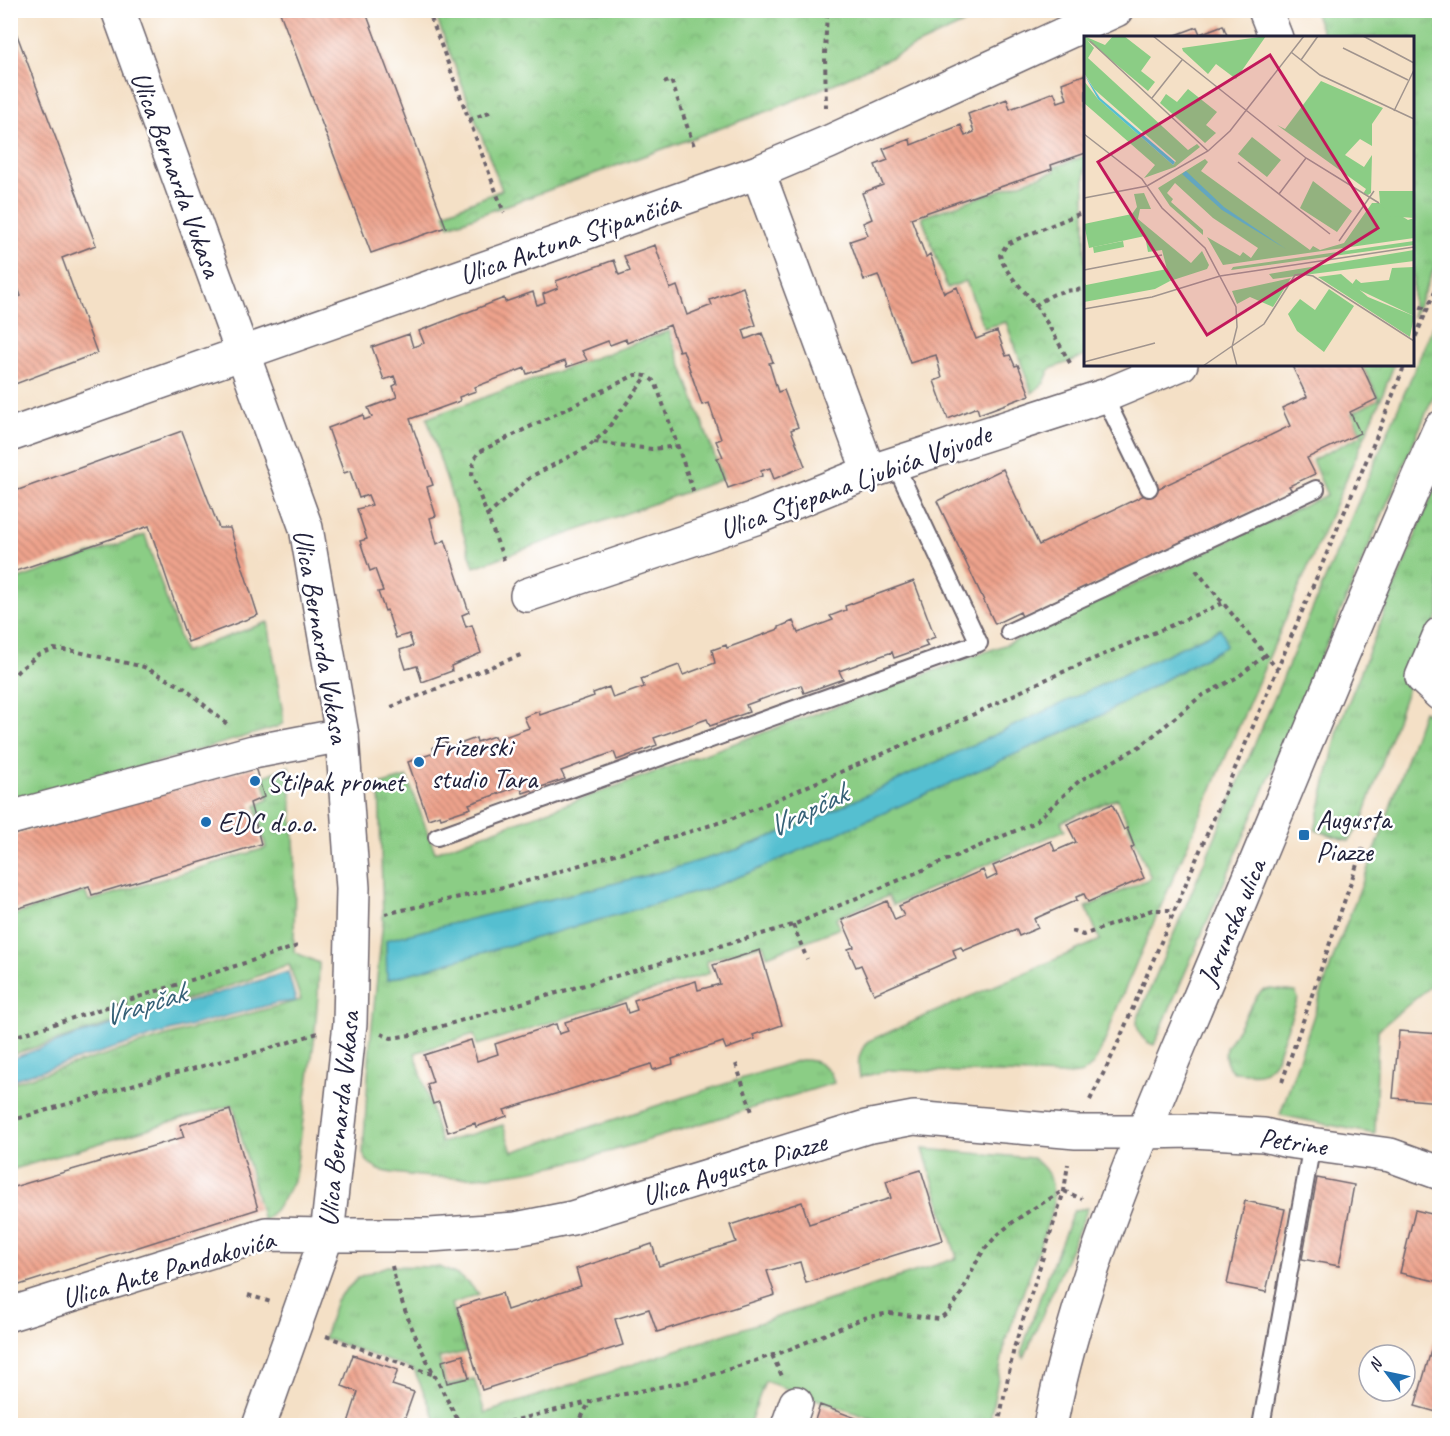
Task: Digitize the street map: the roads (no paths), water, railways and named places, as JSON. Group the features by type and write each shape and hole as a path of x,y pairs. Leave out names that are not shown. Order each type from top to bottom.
{"street":[{"name":"Ulica Bernarda Vukasa","path":"118,10 306,528 342,735 352,888 350,1023 327,1235 259,1425"},
{"name":"Ulica Antuna Stipančića","path":"10,435 758,172 829,142 1116,10"},
{"path":"1264,10 1275,36"},
{"path":"758,172 882,468"},
{"name":"Ulica Stjepana Ljubića Vojvode","path":"527,595 755,518 882,468 1104,396 1176,366"},
{"name":"Jarunska ulica","path":"1050,1425 1060,1377 1087,1281 1143,1132 1440,428"},
{"path":"1440,634 1422,677 1440,694"},
{"path":"10,818 252,752 342,735"},
{"name":"Ulica Augusta Piazze","path":"327,1235 430,1235 506,1230 561,1221 866,1127 914,1118 1076,1132 1143,1132"},
{"name":"Petrine","path":"1143,1132 1192,1131 1264,1135 1390,1155 1440,1173"},
{"name":"Ulica Ante Pandakovića","path":"10,1314 266,1234 327,1235"}],"lane":[{"path":"1104,396 1149,488"},
{"path":"436,837 979,643 882,468"},
{"path":"1010,632 1316,489"},
{"path":"1261,1425 1312,1144"}],"water":[{"path":"1220,629 1226,646 1096,718 754,871 704,890 387,980 386,940 668,870 739,849 813,820"},
{"path":"288,972 296,1001 277,1003 173,1030 11,1080 11,1059 72,1037"}],"place":[{"name":"Frizerski studio Tara","path":"419,762"},
{"name":"Stilpak promet","path":"255,781"},
{"name":"EDC d.o.o.","path":"206,822"},
{"name":"Augusta Piazze","path":"1304,835"}],"water label":[{"name":"Vrapčak","path":"807,810"},
{"name":"Vrapčak","path":"144,1004"}]}
